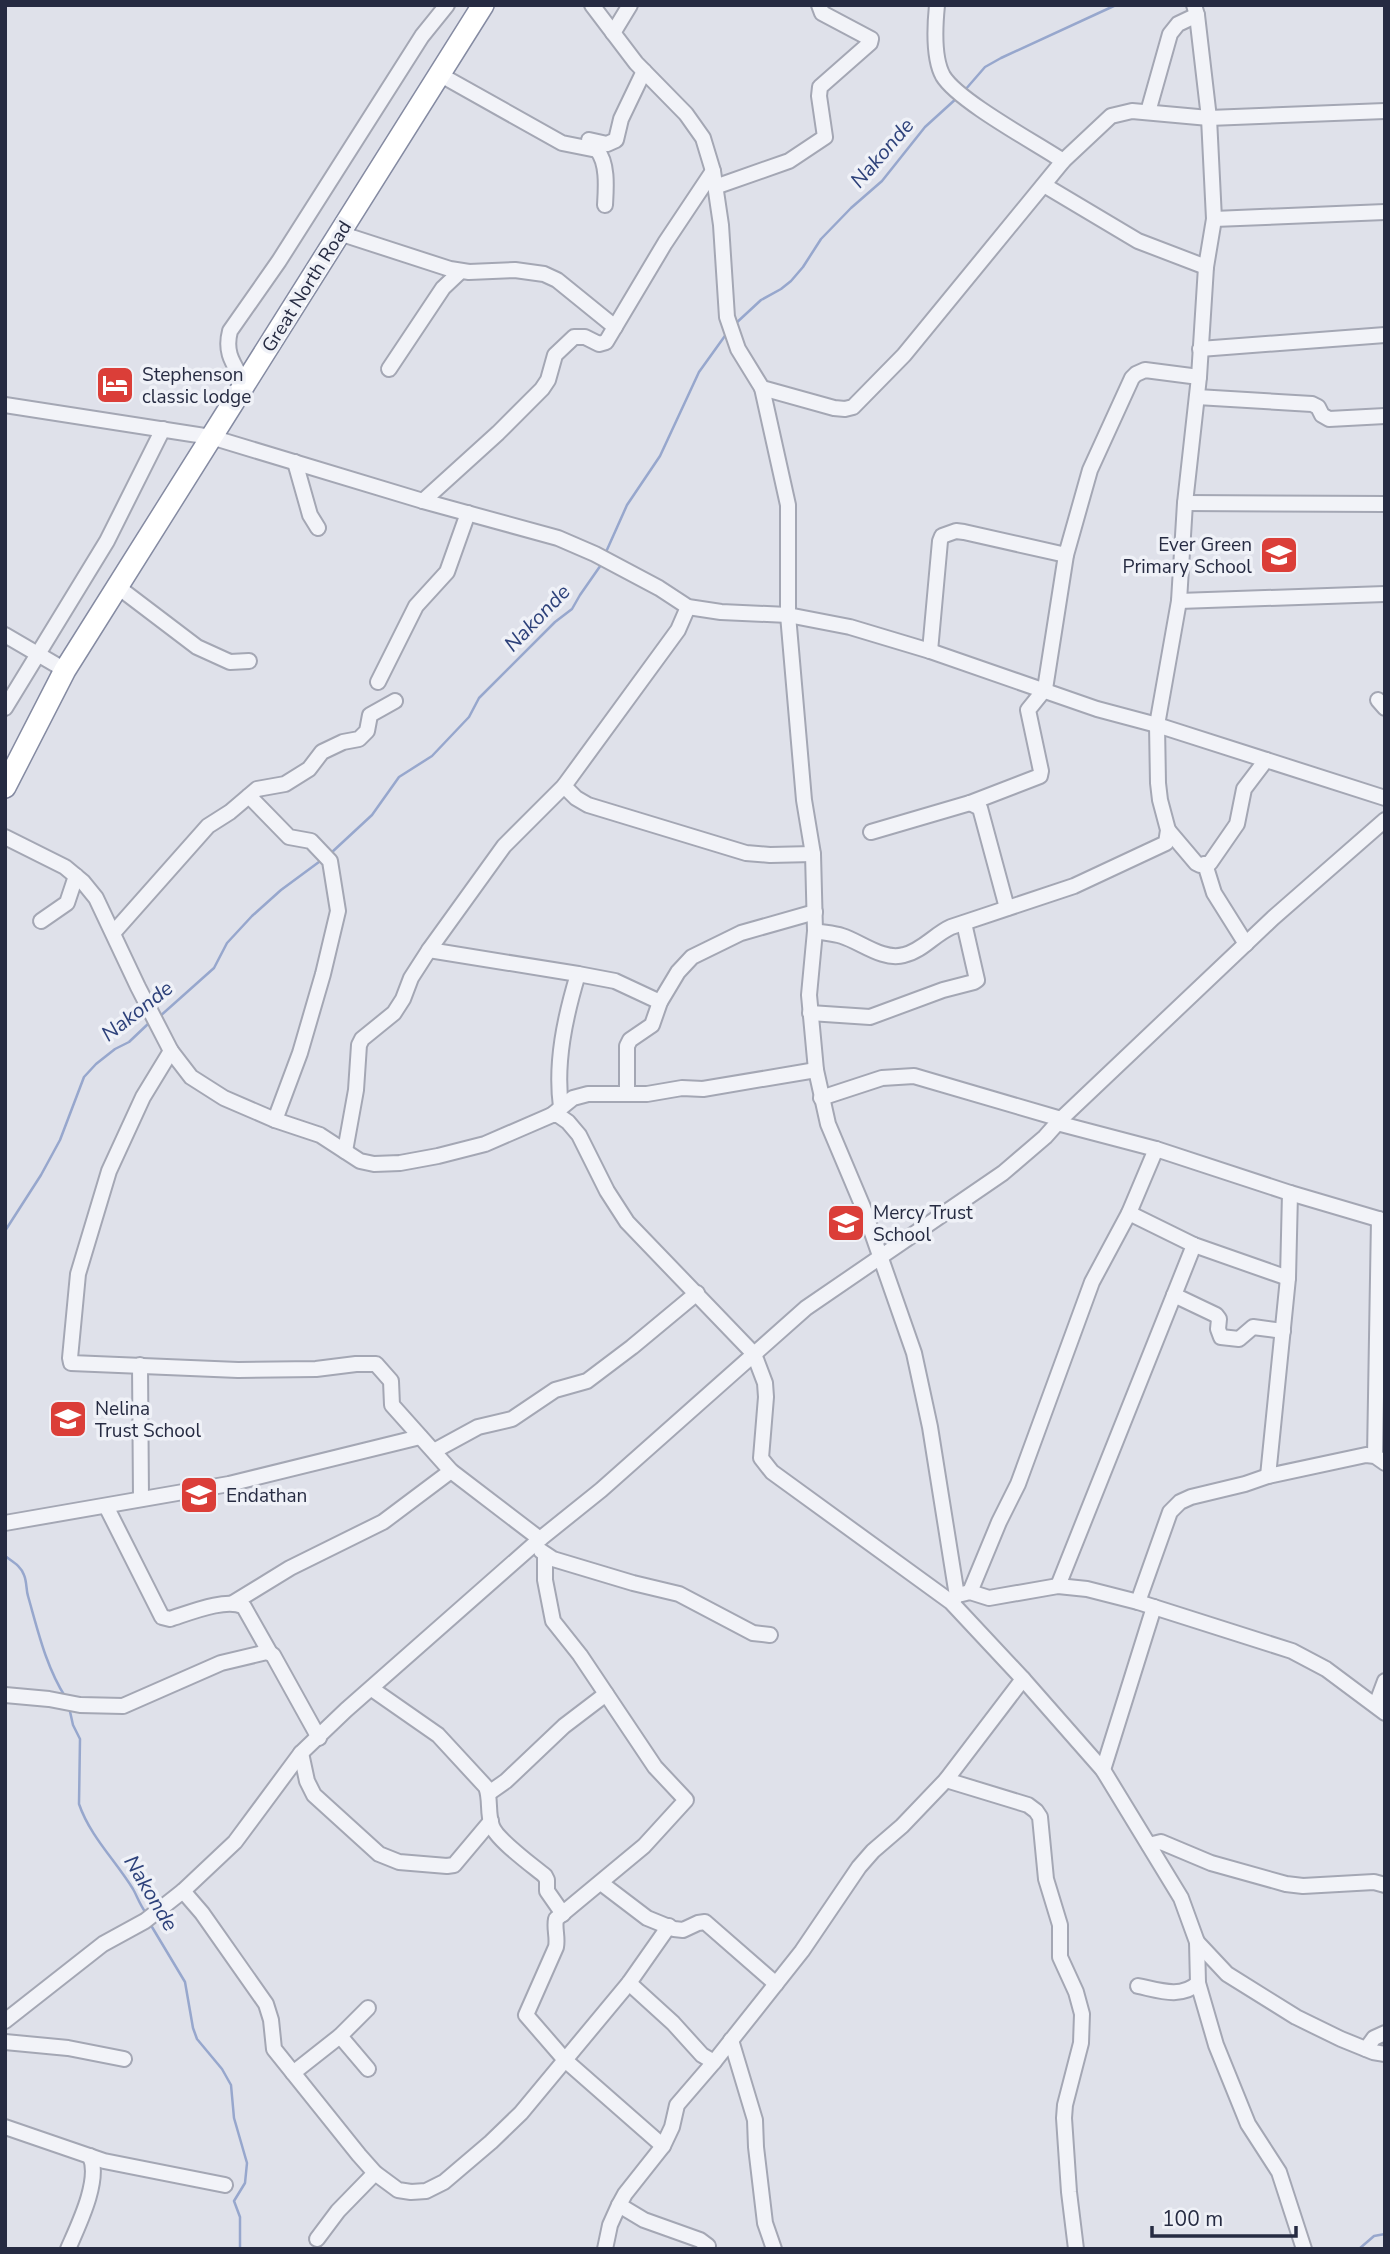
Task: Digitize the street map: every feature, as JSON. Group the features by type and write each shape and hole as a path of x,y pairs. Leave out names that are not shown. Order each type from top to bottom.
{"highway":[{"name":"Great North Road","path":"5,787 65,670 483,5"}],"street":[{"path":"245,384 228,354 230,331 279,261 422,36 447,5"},
{"path":"592,5 644,71 698,130 713,171 721,225 727,317 738,349 762,387 788,505 788,615 804,800 813,854 815,931 809,995 816,1070 828,1124 863,1207 914,1353 930,1427 959,1596"},
{"path":"613,33 630,5"},
{"path":"715,187 789,161 825,137 820,88 870,43 871,39 822,13 819,5"},
{"path":"937,5 937,55 944,77 960,94 1063,161"},
{"path":"1148,112 1170,34 1197,9"},
{"path":"815,931 838,935 887,955 907,955 940,932 1074,886 1166,843 1168,831 1159,791 1157,724 1179,601 1206,268 1214,219 1209,118 1197,9"},
{"path":"562,143 576,137 602,144 616,140 621,119 644,71"},
{"path":"439,75 562,143 593,148 600,153 606,180 605,205"},
{"path":"762,387 834,408 853,407 904,355 1063,161 1111,116 1121,112 1209,118 1385,111"},
{"path":"423,501 542,389 548,380 555,355 574,337 585,337 594,343 606,342 665,243 713,171"},
{"path":"1044,185 1138,240 1206,268"},
{"path":"1214,219 1385,212"},
{"path":"339,233 450,270 515,270 551,276 615,327"},
{"path":"389,369 443,288 461,271"},
{"path":"1200,349 1385,335"},
{"path":"871,832 970,803 1040,776 1028,710 1045,689 1066,555 1090,470 1136,373 1145,370 1199,377"},
{"path":"1196,397 1312,404 1329,419 1385,416"},
{"path":"5,405 211,437 423,501 558,538 595,554 659,588 688,607 721,612 788,615 850,626 1045,689 1097,709 1157,724 1385,798"},
{"path":"5,708 107,541 163,429"},
{"path":"295,462 310,515 318,528"},
{"path":"1185,503 1385,504"},
{"path":"378,682 416,606 447,572 468,513"},
{"path":"930,651 942,536 964,531 1066,555"},
{"path":"118,587 197,647 230,662 249,662"},
{"path":"1179,601 1385,593"},
{"path":"345,1151 356,1090 360,1041 394,1013 411,978 429,950 504,846 564,786 678,630 688,607"},
{"path":"5,635 65,670"},
{"path":"114,932 208,826 261,787 285,784 309,769 322,751 359,739 367,731 370,715 395,701"},
{"path":"1168,831 1196,863 1210,863 1231,834 1240,815 1242,792 1266,760"},
{"path":"564,786 588,805 746,853 813,854"},
{"path":"249,796 289,837 310,841 330,860 338,911 300,1052 275,1120"},
{"path":"970,803 980,808 1007,908"},
{"path":"5,2021 103,1944 145,1921 183,1891 235,1842 301,1754 346,1710 462,1607 540,1546 806,1308 1003,1173 1045,1137 1246,944 1385,820"},
{"path":"5,837 65,867 96,898 155,1021 171,1051 191,1077 224,1098 275,1120 320,1135 360,1161 374,1164 400,1163 485,1144 556,1111 573,1098 588,1094 647,1094 682,1088 702,1089 816,1070"},
{"path":"1205,864 1214,893 1246,944"},
{"path":"41,921 67,903 76,876"},
{"path":"627,1093 628,1043 652,1025 660,1002 678,972 692,957 741,933 815,912"},
{"path":"810,1013 870,1017 943,990 974,982 977,980 964,923"},
{"path":"429,950 615,981 660,1002"},
{"path":"578,974 566,1014 558,1082 558,1115 579,1135 607,1191 627,1222 754,1354 765,1384 761,1445 761,1458 764,1463 824,1511 959,1596 1023,1679 1103,1770 1181,1898 1197,1942 1198,1983 1216,2045 1248,2124 1279,2172 1304,2249"},
{"path":"171,1051 143,1097 109,1171 78,1274 71,1363 238,1370 316,1369 356,1363 376,1364 391,1381 392,1405 420,1437 451,1471 540,1546 633,1583 679,1594 753,1633 770,1635"},
{"path":"821,1098 882,1078 914,1076 1382,1220 1380,1459 1366,1455 1268,1476 1245,1485 1191,1497 1173,1507 1138,1602"},
{"path":"959,1596 1018,1484 1093,1282 1129,1213 1156,1149"},
{"path":"1268,1476 1288,1278 1290,1193"},
{"path":"1129,1213 1194,1245 1288,1278"},
{"path":"1058,1586 1194,1245"},
{"path":"434,1451 478,1427 512,1419 555,1390 587,1381 697,1293"},
{"path":"1174,1295 1216,1315 1221,1337 1239,1339 1255,1327 1283,1331"},
{"path":"140,1364 141,1499"},
{"path":"5,1523 229,1484 420,1437"},
{"path":"106,1506 159,1615 170,1619 233,1603 281,1573 383,1521 451,1471"},
{"path":"540,1546 553,1621 580,1655 655,1767 686,1800 643,1846 556,1919 556,1947 526,2014 565,2060 663,2146"},
{"path":"959,1596 989,1598 1058,1586 1087,1589 1138,1602 1292,1651 1326,1669 1380,1709 1385,1681"},
{"path":"233,1603 244,1607 319,1738"},
{"path":"1103,1770 1154,1607"},
{"path":"5,1695 80,1705 123,1706 221,1663 263,1652 270,1653"},
{"path":"605,2249 610,2225 619,2205 663,2146 672,2127 677,2105 802,1951 859,1867 946,1780 1023,1679"},
{"path":"372,1689 438,1735 486,1787 495,1833 545,1876 547,1891 564,1914"},
{"path":"489,1793 506,1781 564,1726 606,1694"},
{"path":"301,1754 307,1781 314,1795 379,1854 399,1862 451,1866 491,1821"},
{"path":"946,1780 1028,1805 1040,1818 1046,1878 1060,1925 1060,1957 1076,1992 1082,2014 1081,2043 1064,2118 1076,2249"},
{"path":"1149,1845 1161,1842 1211,1863 1286,1884 1303,1886 1374,1882 1385,1885"},
{"path":"601,1883 648,1918 669,1926 683,1930 705,1922 776,1984"},
{"path":"183,1891 202,1913 266,2004 271,2020 274,2049 375,2173 398,2190 408,2192 426,2190 444,2182 501,2133 629,1983 669,1926"},
{"path":"1197,1942 1220,1969 1296,2017 1366,2049 1385,2054"},
{"path":"629,1983 667,2017 702,2055 714,2062"},
{"path":"1138,1986 1180,1993 1188,1991 1198,1983"},
{"path":"293,2073 341,2036 369,2008"},
{"path":"1366,2049 1374,2038 1385,2033"},
{"path":"341,2036 368,2069"},
{"path":"732,2040 755,2120 765,2223 774,2249"},
{"path":"5,2042 68,2048 124,2059"},
{"path":"5,2127 104,2161 225,2185"},
{"path":"68,2249 91,2187 94,2168 90,2156"},
{"path":"317,2239 338,2211 375,2173"},
{"path":"619,2205 641,2219 700,2240 708,2246"}],"waterway":[{"name":"Nakonde","path":"965,90 985,67 1116,5"},
{"name":"Nakonde","path":"734,325 761,300 791,281 821,239 882,181 925,127 958,97"},
{"name":"Nakonde","path":"606,552 627,505 660,456 699,372 727,333"},
{"name":"Nakonde","path":"331,853 372,815 399,777 432,756 469,717 479,698 555,622 572,609 603,562"},
{"name":"Nakonde","path":"158,1018 214,968 227,943 252,916 281,890 323,859"},
{"name":"Nakonde","path":"5,1231 60,1140 84,1077 96,1064 129,1042 149,1023"},
{"name":"Nakonde","path":"5,1556 23,1572 43,1649 66,1698"},
{"name":"Nakonde","path":"69,1707 80,1739 79,1804 96,1837 133,1889 146,1913"},
{"name":"Nakonde","path":"149,1922 185,1982 197,2039 222,2069 231,2085 234,2118 247,2163 245,2183 234,2201 240,2217 240,2249"},
{"path":"1359,2249 1374,2236 1385,2234"}],"place":[{"name":"Stephenson classic lodge","path":"115,385"},
{"name":"Ever Green Primary School","path":"1279,555"},
{"name":"Mercy Trust School","path":"846,1223"},
{"name":"Nelina Trust School","path":"68,1419"},
{"name":"Endathan","path":"199,1495"}]}
